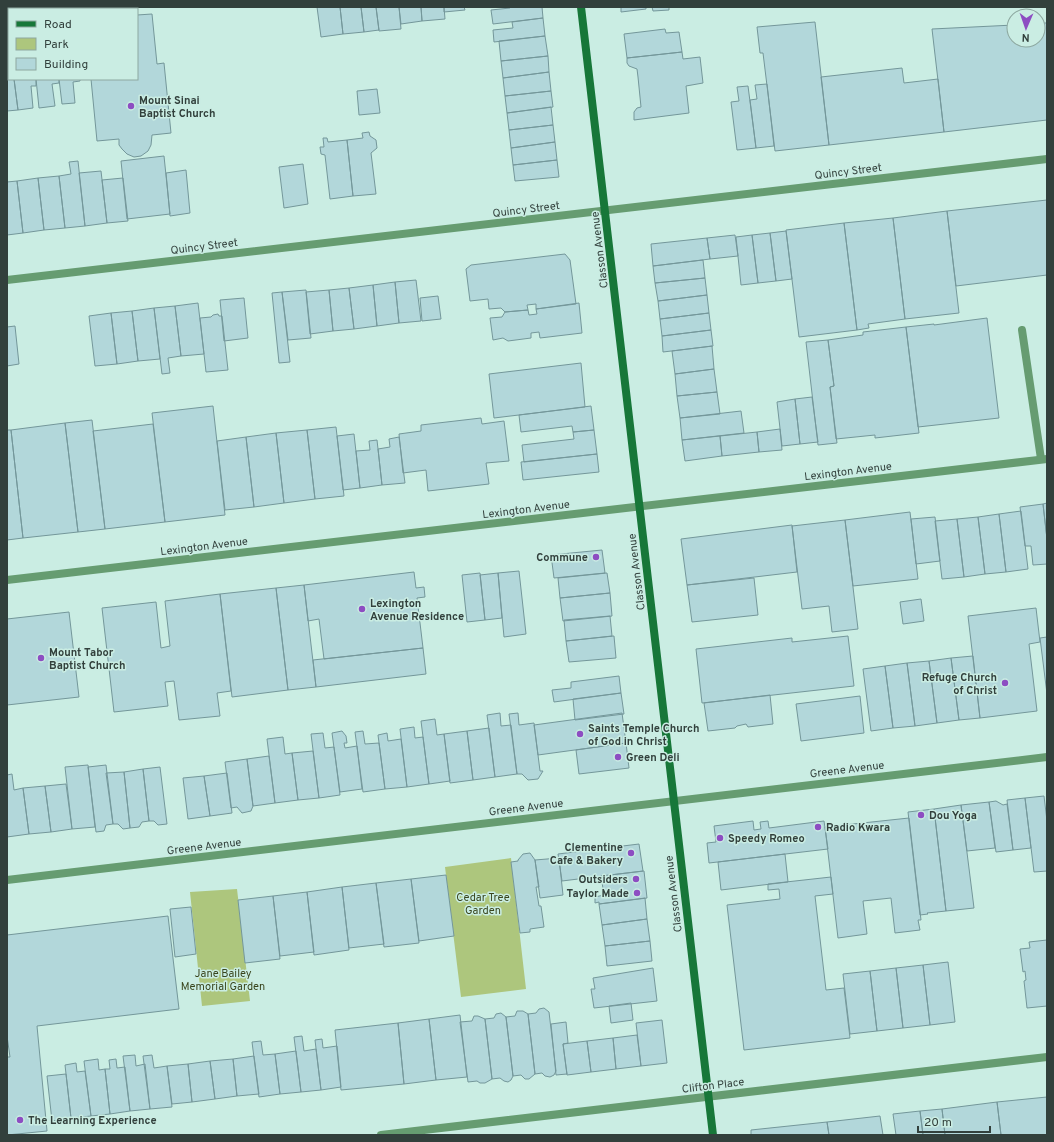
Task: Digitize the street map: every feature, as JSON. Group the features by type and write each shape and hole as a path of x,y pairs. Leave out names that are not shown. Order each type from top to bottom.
{"street":[{"name":"Classon Avenue","path":"581,7 713,1135"},
{"name":"Quincy Street","path":"7,280 1047,159"},
{"path":"1022,330 1044,459"},
{"name":"Lexington Avenue","path":"7,580 1044,459"},
{"name":"Greene Avenue","path":"7,880 1047,757"},
{"name":"Clifton Place","path":"381,1135 1047,1057"}],"green space":[{"name":"Cedar Tree Garden","path":"511,858 526,989 461,997 445,867"},
{"name":"Jane Bailey Memorial Garden","path":"237,889 250,1001 202,1006 190,892"}],"building":[{"path":"317,7 340,7 343,34 321,37"},
{"path":"340,7 361,7 364,32 343,34"},
{"path":"361,7 376,7 379,30 364,32"},
{"path":"376,7 399,7 401,29 379,31"},
{"path":"399,7 421,7 422,21 401,24"},
{"path":"421,7 444,7 445,19 422,21"},
{"path":"444,7 464,7 465,10 444,12"},
{"path":"510,7 542,7 543,18 493,24 491,10"},
{"path":"621,7 646,7 646,9 621,12"},
{"path":"652,7 669,7 669,10 653,11"},
{"name":"Mount Sinai Baptist Church","path":"152,14 157,64 164,63 171,133 152,135 151,145 148,151 141,156 134,157 127,154 122,149 119,145 119,139 97,141 91,80 138,80 138,15"},
{"path":"543,18 545,36 494,42 493,30 513,28 512,22"},
{"path":"815,22 829,145 775,151 763,53 760,53 757,27"},
{"path":"1047,23 1047,120 944,132 932,29 1006,25 1006,48 1046,48"},
{"path":"665,29 666,33 679,32 682,52 627,58 624,34"},
{"path":"8,35 8,80 14,80 18,110 7,111"},
{"path":"545,36 548,56 501,61 499,41"},
{"path":"682,52 683,59 700,57 703,83 686,86 689,113 634,120 634,112 637,108 641,107 638,77 637,69 629,66 627,63 627,58"},
{"path":"548,56 549,72 503,78 501,61"},
{"path":"902,68 904,83 938,79 944,132 829,145 821,77"},
{"path":"549,72 551,91 505,96 503,78"},
{"path":"14,80 36,80 36,86 31,86 33,108 18,110"},
{"path":"36,80 59,80 59,83 52,84 55,106 39,108"},
{"path":"59,80 80,80 73,82 75,103 62,104"},
{"path":"767,84 774,146 756,148 750,100 757,99 755,85"},
{"path":"748,86 756,148 737,150 731,102 739,101 737,87"},
{"path":"377,89 380,113 359,115 357,91"},
{"path":"551,91 553,107 507,113 505,96"},
{"path":"551,107 553,125 509,130 507,113"},
{"path":"553,125 555,142 511,148 509,130"},
{"path":"369,132 370,136 376,140 377,148 371,153 376,194 353,196 347,140 363,138 362,133"},
{"path":"323,138 327,138 328,142 347,140 353,196 330,199 325,155 321,154 320,147 324,147"},
{"path":"555,142 557,160 513,165 511,148"},
{"path":"164,156 170,214 127,219 121,161"},
{"path":"557,160 559,177 515,181 513,165"},
{"path":"78,161 85,226 65,228 59,176 71,174 69,162"},
{"path":"303,164 308,204 284,208 279,167"},
{"path":"186,170 190,213 170,216 166,173"},
{"path":"101,171 107,223 85,226 79,173"},
{"path":"59,176 65,228 44,230 38,178"},
{"path":"38,178 44,230 23,233 17,181"},
{"path":"123,178 128,221 107,223 102,180"},
{"path":"17,181 23,233 7,235 7,182"},
{"path":"1047,200 1047,275 956,286 947,211"},
{"path":"947,211 959,313 905,319 893,218"},
{"path":"893,218 905,319 868,324 869,328 857,330 844,223"},
{"path":"844,223 857,330 799,337 786,230"},
{"path":"786,231 792,279 776,281 770,233"},
{"path":"770,233 776,281 758,283 752,235"},
{"path":"735,235 738,256 710,259 707,238"},
{"path":"752,235 758,283 741,285 736,237"},
{"path":"707,238 710,259 653,266 651,244"},
{"path":"565,254 570,260 576,304 536,309 536,304 527,305 528,310 505,312 501,308 489,309 488,299 470,301 466,269 471,265"},
{"path":"703,260 705,278 655,283 653,266"},
{"path":"705,278 707,295 658,301 655,283"},
{"path":"416,280 421,321 399,323 395,282"},
{"path":"395,282 399,323 377,326 373,285"},
{"path":"373,285 377,326 354,329 349,288"},
{"path":"349,288 354,329 333,331 329,290"},
{"path":"306,290 311,338 288,340 282,292"},
{"path":"329,290 333,331 310,334 306,292"},
{"path":"282,292 290,362 279,363 272,293"},
{"path":"707,295 709,313 660,319 658,301"},
{"path":"438,296 441,319 422,321 420,298"},
{"path":"244,298 248,338 224,341 220,300"},
{"path":"198,303 204,354 181,356 175,306"},
{"path":"579,303 582,333 540,338 539,332 531,333 531,338 508,341 503,338 493,340 490,318 502,317 505,312 528,310 529,315 537,314 536,309"},
{"path":"175,306 181,356 168,358 170,373 162,374 154,308"},
{"path":"154,308 160,359 138,361 132,311"},
{"path":"132,311 138,361 117,364 111,313"},
{"path":"111,313 117,364 95,366 89,316"},
{"path":"709,313 711,330 662,336 660,319"},
{"path":"218,314 219,316 222,316 228,370 206,372 200,318 211,317"},
{"path":"987,318 999,418 918,427 906,327"},
{"path":"15,326 19,364 7,366 7,327"},
{"path":"906,327 919,433 875,438 875,435 836,439 830,387 834,386 828,340 863,335 863,332"},
{"path":"711,330 713,346 663,352 662,336"},
{"path":"828,340 834,386 830,387 837,443 818,445 806,342"},
{"path":"712,346 714,369 675,374 672,351"},
{"path":"581,363 585,407 494,418 489,374"},
{"path":"714,369 717,392 677,396 675,374"},
{"path":"717,392 720,414 680,418 677,396"},
{"path":"812,397 818,442 800,444 795,399"},
{"path":"795,399 800,444 782,446 777,402"},
{"path":"213,406 225,515 165,522 152,413"},
{"path":"591,406 594,430 573,432 572,426 521,432 519,415"},
{"path":"741,411 744,433 682,440 680,418"},
{"path":"481,418 482,424 504,421 509,461 486,463 489,484 428,491 426,470 403,473 399,434 421,431 421,425"},
{"path":"92,420 105,529 78,532 65,423"},
{"path":"65,423 78,532 23,538 11,430"},
{"path":"153,424 165,522 105,529 93,431"},
{"path":"336,427 344,496 315,499 307,430"},
{"path":"780,429 782,450 759,452 757,432"},
{"path":"7,430 11,430 23,538 7,540"},
{"path":"307,430 315,499 284,503 276,433"},
{"path":"594,430 597,454 524,462 522,445 574,439 573,432"},
{"path":"757,432 759,452 722,456 720,436"},
{"path":"276,433 284,503 254,507 246,437"},
{"path":"354,434 360,488 343,490 337,436"},
{"path":"720,436 722,456 685,461 682,440"},
{"path":"246,437 254,507 225,510 217,441"},
{"path":"399,437 405,483 382,485 378,449 390,447 389,439"},
{"path":"377,440 382,485 360,488 356,451 370,450 369,441"},
{"path":"597,454 599,472 523,480 521,462"},
{"path":"1047,503 1047,539 1043,504"},
{"path":"1043,504 1047,539 1047,564 1033,565 1031,546 1025,546 1020,507"},
{"path":"1021,511 1028,569 1006,572 999,514"},
{"path":"910,512 918,579 853,586 845,520"},
{"path":"999,514 1006,572 985,574 978,517"},
{"path":"935,517 940,561 916,564 911,519"},
{"path":"978,517 985,574 964,577 957,519"},
{"path":"957,519 964,577 942,579 935,521"},
{"path":"845,520 858,629 832,632 829,606 802,609 792,526"},
{"path":"792,525 797,572 687,585 681,539"},
{"path":"602,550 605,573 554,578 551,555"},
{"path":"519,571 526,634 504,637 498,573"},
{"name":"Lexington Avenue Residence","path":"414,572 416,588 424,587 425,597 417,598 423,648 324,659 319,619 308,621 304,585"},
{"path":"480,573 485,620 467,622 462,575"},
{"path":"498,573 502,618 485,620 480,575"},
{"path":"607,573 610,593 560,598 558,578"},
{"path":"754,578 758,615 692,622 687,585"},
{"path":"304,585 316,687 288,690 276,588"},
{"path":"276,588 288,690 232,697 220,594"},
{"path":"610,593 612,616 563,621 560,598"},
{"path":"220,594 231,691 217,693 220,716 179,720 174,681 165,682 168,706 114,712 102,608 156,602 161,648 170,646 165,601"},
{"path":"921,599 924,621 903,624 900,602"},
{"name":"Refuge Church of Christ","path":"1036,608 1040,642 1029,644 1037,711 980,718 968,616"},
{"name":"Mount Tabor Baptist Church","path":"69,612 79,697 7,705 7,619"},
{"path":"610,616 612,636 566,641 564,620"},
{"path":"614,636 616,658 569,662 566,641"},
{"path":"848,636 854,686 702,703 696,649 792,638 792,642"},
{"path":"1047,637 1047,694 1040,638"},
{"path":"423,648 426,674 316,687 313,660"},
{"path":"973,656 980,718 959,720 951,658"},
{"path":"951,658 959,720 937,723 929,661"},
{"path":"929,661 937,723 915,726 907,663"},
{"path":"907,663 915,726 893,728 885,666"},
{"path":"885,666 893,728 871,731 863,669"},
{"path":"619,676 621,693 554,702 552,690 571,688 571,682"},
{"path":"621,693 624,714 575,720 573,699"},
{"path":"770,695 773,724 748,727 746,724 735,728 708,731 704,703"},
{"path":"860,696 864,733 801,741 796,704"},
{"path":"500,713 501,726 511,725 517,774 495,777 487,715"},
{"path":"518,713 519,725 534,723 540,771 543,771 538,779 528,780 522,774 517,774 509,714"},
{"name":"Saints Temple Church of God in Christ","path":"622,713 626,743 538,755 534,725"},
{"path":"435,719 437,735 444,734 450,781 429,784 421,721"},
{"path":"414,727 415,738 423,737 429,784 407,787 400,729"},
{"path":"489,728 495,777 473,780 467,731"},
{"path":"342,731 346,736 347,743 344,743 345,748 357,746 362,789 340,792 332,733"},
{"path":"363,731 365,744 379,743 385,789 363,792 355,732"},
{"path":"467,731 473,780 450,783 444,734"},
{"path":"323,733 325,748 334,747 340,795 319,798 311,734"},
{"path":"387,733 388,741 401,739 407,787 385,789 378,735"},
{"path":"283,737 285,754 292,753 298,800 275,803 267,739"},
{"path":"626,743 629,768 579,774 576,750"},
{"path":"313,751 319,798 298,800 292,753"},
{"path":"269,756 275,803 253,806 247,759"},
{"path":"247,759 253,806 251,811 242,813 237,807 231,808 225,762"},
{"path":"88,765 95,827 72,829 65,767"},
{"path":"106,765 113,824 106,825 104,831 96,832 88,767"},
{"path":"160,767 167,824 158,825 154,821 149,821 143,769"},
{"path":"143,769 149,821 142,822 139,827 130,828 124,772"},
{"path":"124,772 130,828 123,829 118,824 113,824 106,773"},
{"path":"227,773 232,813 210,816 204,776"},
{"path":"12,774 14,790 23,788 29,834 7,837 7,775"},
{"path":"204,776 210,816 188,819 183,778"},
{"path":"66,784 72,829 51,832 45,786"},
{"path":"45,786 51,832 29,834 23,788"},
{"path":"1044,796 1047,821 1047,871 1034,872 1025,798"},
{"path":"1025,798 1031,848 1013,850 1007,800"},
{"path":"996,801 1003,805 1007,804 1013,850 996,852 989,802"},
{"path":"989,802 995,848 967,851 961,805"},
{"path":"961,805 974,908 946,911 934,809"},
{"path":"934,809 946,911 920,915 908,812"},
{"path":"909,818 921,920 918,920 920,930 895,933 891,898 863,901 867,934 838,938 825,827"},
{"path":"753,821 754,830 761,829 760,822 768,821 769,828 824,821 828,849 709,863 707,843 716,842 714,826"},
{"path":"639,844 643,871 562,881 558,854"},
{"path":"530,853 535,860 539,887 536,887 544,927 530,929 530,932 520,933 511,862 518,861 523,854"},
{"path":"785,854 788,882 721,890 718,862"},
{"path":"559,858 563,895 540,898 535,860"},
{"path":"644,871 647,898 599,904 599,902 595,903 595,897 604,895 601,876"},
{"path":"446,875 454,936 419,941 411,879"},
{"path":"831,877 833,894 815,896 826,990 844,988 850,1038 744,1050 727,905 780,899 779,889 768,890 768,884"},
{"path":"411,879 419,943 384,947 376,883"},
{"path":"376,883 384,944 349,948 342,887"},
{"path":"342,887 349,950 314,955 307,892"},
{"path":"307,892 314,952 280,956 273,896"},
{"path":"273,896 280,959 245,963 238,900"},
{"path":"645,898 647,919 602,925 599,904"},
{"path":"191,907 196,954 175,957 170,909"},
{"path":"168,916 179,1009 37,1026 47,1131 7,1135 7,1057 10,1057 7,1036 7,935"},
{"path":"647,919 650,941 605,946 602,925"},
{"path":"1047,940 1047,1006 1027,1008 1024,981 1026,980 1025,971 1023,972 1020,949 1030,948 1029,942"},
{"path":"650,941 652,961 607,966 605,946"},
{"path":"948,962 955,1022 930,1025 923,965"},
{"path":"923,965 930,1025 903,1028 896,968"},
{"path":"653,968 657,1001 594,1008 591,989 595,989 593,978"},
{"path":"896,968 903,1028 877,1031 870,971"},
{"path":"870,971 877,1031 850,1034 843,974"},
{"path":"631,1003 633,1020 611,1023 609,1006"},
{"path":"544,1008 549,1012 556,1071 554,1075 550,1077 545,1076 542,1073 535,1074 528,1014 536,1013 539,1009"},
{"path":"517,1011 523,1011 528,1014 535,1074 529,1079 525,1079 521,1075 513,1076 506,1017 515,1016"},
{"path":"501,1013 506,1017 513,1076 508,1082 500,1078 492,1079 485,1019 494,1018 496,1014"},
{"path":"460,1015 467,1077 436,1080 429,1019"},
{"path":"474,1016 485,1019 492,1079 485,1083 480,1083 477,1081 468,1082 460,1022 472,1021"},
{"path":"429,1019 436,1080 404,1084 398,1023"},
{"path":"662,1020 667,1063 641,1066 636,1023"},
{"path":"566,1022 568,1043 563,1044 567,1074 556,1075 551,1024"},
{"path":"398,1023 404,1084 341,1090 335,1030"},
{"path":"637,1035 641,1066 616,1069 613,1038"},
{"path":"302,1036 304,1051 316,1049 321,1090 301,1092 294,1037"},
{"path":"613,1038 616,1069 591,1072 587,1041"},
{"path":"322,1039 323,1048 337,1046 341,1087 321,1090 315,1040"},
{"path":"261,1041 263,1055 275,1054 280,1094 259,1097 252,1042"},
{"path":"587,1041 591,1072 567,1075 563,1044"},
{"path":"296,1051 301,1092 280,1094 275,1054"},
{"path":"135,1055 136,1066 145,1064 150,1109 130,1111 123,1056"},
{"path":"152,1055 154,1068 167,1066 172,1107 150,1109 143,1056"},
{"path":"254,1056 259,1094 237,1096 233,1059"},
{"path":"98,1059 99,1070 105,1069 110,1114 91,1116 84,1061"},
{"path":"116,1059 117,1068 125,1067 130,1111 110,1114 105,1069 110,1069 109,1060"},
{"path":"233,1059 237,1096 215,1099 210,1061"},
{"path":"210,1061 215,1099 192,1102 188,1064"},
{"path":"76,1063 77,1072 85,1071 91,1116 71,1118 65,1065"},
{"path":"188,1064 192,1102 172,1104 167,1066"},
{"path":"66,1074 71,1118 52,1121 47,1076"},
{"path":"1047,1097 1047,1135 1001,1135 997,1102"},
{"path":"997,1102 1001,1135 945,1135 942,1109"},
{"path":"942,1109 945,1135 923,1135 920,1111"},
{"path":"920,1111 923,1135 896,1135 893,1114"},
{"path":"880,1116 883,1135 829,1135 827,1122"},
{"path":"827,1122 829,1135 751,1135 751,1130"}],"place":[{"name":"Mount Sinai Baptist Church","path":"131,106"},
{"name":"Commune","path":"596,557"},
{"name":"Lexington Avenue Residence","path":"362,609"},
{"name":"Mount Tabor Baptist Church","path":"41,658"},
{"name":"Refuge Church of Christ","path":"1005,683"},
{"name":"Saints Temple Church of God in Christ","path":"580,734"},
{"name":"Green Deli","path":"618,757"},
{"name":"Dou Yoga","path":"921,815"},
{"name":"Radio Kwara","path":"818,827"},
{"name":"Speedy Romeo","path":"720,838"},
{"name":"Clementine Cafe & Bakery","path":"631,853"},
{"name":"Outsiders","path":"636,879"},
{"name":"Taylor Made","path":"637,893"},
{"name":"The Learning Experience","path":"20,1120"}]}
